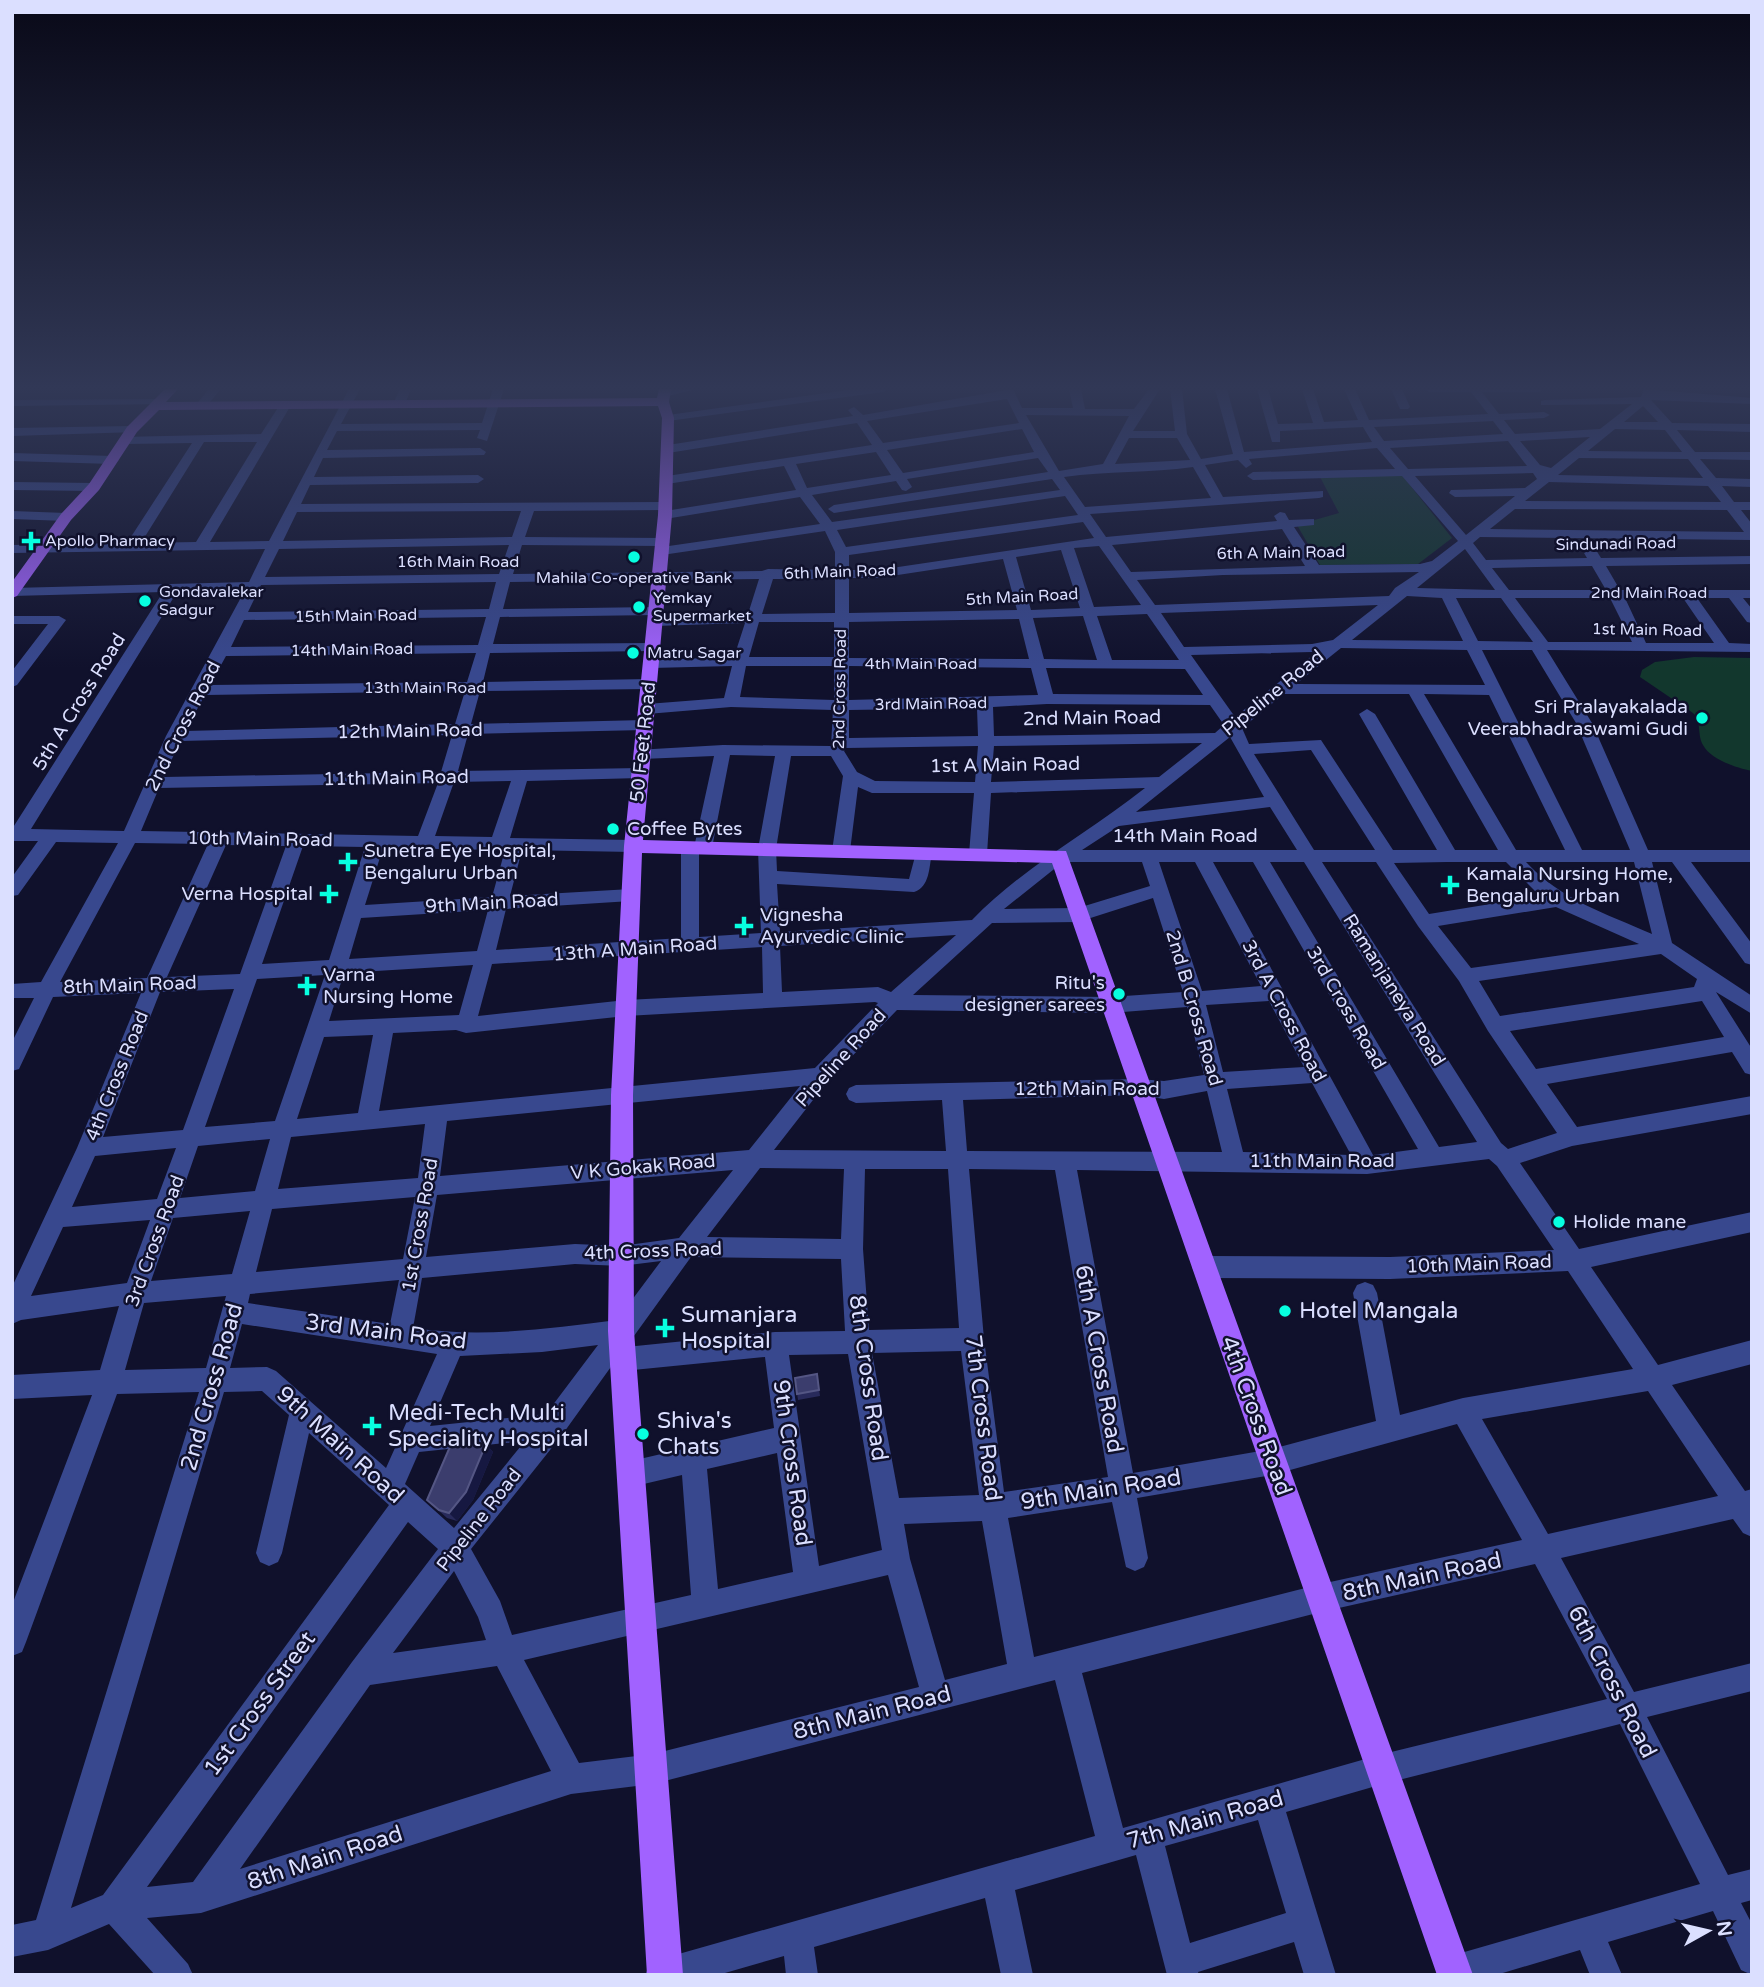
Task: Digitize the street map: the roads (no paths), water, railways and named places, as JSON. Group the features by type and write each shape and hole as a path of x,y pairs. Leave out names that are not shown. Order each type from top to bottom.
{"main road":[{"path":"12,593 66,517 98,482"},
{"name":"50 Feet Road","path":"664,1974 653,1769 622,1345 621,1169 633,846 667,482"},
{"path":"633,846 1059,856"},
{"name":"4th Cross Road","path":"1059,856 1164,1161 1455,1973"}],"street":[{"path":"25,482 94,487"},
{"path":"131,548 173,482"},
{"path":"201,545 238,482"},
{"name":"2nd Cross Road","path":"12,1063 48,989 130,837 174,736 221,652 306,482"},
{"path":"470,508 477,482"},
{"path":"702,482 747,484 803,492 822,482"},
{"path":"292,508 529,507 665,510 751,482"},
{"path":"798,482 816,513 829,527"},
{"path":"903,482 908,491"},
{"path":"834,509 1013,482"},
{"name":"Ramanjaneya Road","path":"1062,482 1215,700 1225,732 1243,750 1499,1154 1748,1510"},
{"path":"1136,482 1146,487 1218,500 1319,495"},
{"path":"842,552 1084,514 1156,482"},
{"path":"1207,482 1218,500"},
{"path":"1257,482 1315,569"},
{"path":"1415,482 1469,537 1480,564 1542,645"},
{"name":"Pipeline Road","path":"201,1897 362,1672 553,1426 622,1345 685,1247 820,1076 892,1002 1003,899 1059,856 1113,822 1537,482"},
{"path":"1707,482 1752,483"},
{"path":"1711,482 1752,534"},
{"path":"12,548 41,550 518,541 662,547 829,527 1069,492"},
{"path":"1455,493 1527,492"},
{"path":"1510,505 1752,506"},
{"path":"1551,506 1596,562 1615,593 1641,647"},
{"path":"424,842 448,777 504,579 529,507"},
{"path":"12,515 66,517"},
{"name":"6th Main Road","path":"659,578 768,573 878,574 1066,545 1309,522"},
{"name":"2nd Cross Road","path":"829,527 842,552 842,705 839,747 851,776 841,851"},
{"path":"1469,537 1752,534"},
{"path":"1066,545 1106,664"},
{"path":"1009,554 1047,699"},
{"name":"Sindunadi Road","path":"1480,564 1752,560"},
{"name":"6th A Main Road","path":"1128,576 1420,568 1434,564"},
{"path":"731,702 740,662 768,573"},
{"name":"16th Main Road","path":"12,593 255,584 659,578"},
{"name":"5th A Cross Road","path":"15,835 172,589"},
{"name":"5th Main Road","path":"495,615 842,619 1376,602 1395,595 1504,593"},
{"name":"2nd Main Road","path":"1504,593 1752,594"},
{"path":"1686,593 1724,648"},
{"path":"1447,594 1577,857"},
{"path":"1733,594 1752,619"},
{"name":"15th Main Road","path":"239,617 495,615"},
{"path":"12,620 59,620 12,682"},
{"path":"1181,651 1312,648 1334,644 1471,647 1542,645"},
{"path":"1542,645 1539,650 1584,723 1642,857 1664,947"},
{"name":"1st Main Road","path":"1542,645 1752,648"},
{"name":"14th Main Road","path":"221,652 653,647"},
{"name":"4th Main Road","path":"651,664 740,662 1191,665"},
{"name":"13th Main Road","path":"200,690 649,684"},
{"path":"1413,688 1511,857 1537,885 1558,900 1664,947 1705,984 1752,1006"},
{"path":"1278,689 1494,690"},
{"name":"3rd Main Road","path":"646,717 731,702 842,705 985,703 1047,699 1215,700"},
{"path":"978,854 986,741 985,703"},
{"path":"1367,714 1450,858"},
{"name":"12th Main Road","path":"174,736 461,730 646,717"},
{"name":"2nd Main Road","path":"642,754 723,750 784,751 1225,732"},
{"path":"1243,750 1315,744 1424,921 1465,976 1495,1025 1572,1137"},
{"path":"690,946 697,847 723,750"},
{"path":"773,999 767,849 784,751"},
{"name":"11th Main Road","path":"152,783 640,773"},
{"path":"466,1025 499,903 507,844 521,775"},
{"name":"1st A Main Road","path":"851,776 872,787 982,788 1163,782"},
{"path":"1113,822 1275,801"},
{"name":"10th Main Road","path":"15,835 633,846"},
{"path":"12,890 52,835"},
{"name":"4th Cross Road","path":"13,1311 88,1148 154,984 220,838"},
{"name":"3rd Cross Road","path":"12,1642 109,1382 135,1293 297,840"},
{"name":"2nd Cross Road","path":"48,1934 215,1380 283,1129 376,841"},
{"path":"767,877 914,886 918,881 923,853"},
{"name":"14th Main Road","path":"1059,856 1752,856"},
{"path":"1677,856 1752,958"},
{"name":"2nd B Cross Road","path":"1149,857 1195,999 1235,1161"},
{"name":"3rd A Cross Road","path":"1201,857 1367,1165"},
{"name":"3rd Cross Road","path":"1259,858 1434,1158"},
{"name":"13th A Main Road","path":"335,968 690,946 1078,915 1158,890"},
{"name":"9th Main Road","path":"352,912 631,895"},
{"path":"1424,921 1558,900"},
{"path":"1465,976 1664,947"},
{"name":"8th Main Road","path":"12,991 154,984 335,968"},
{"path":"1495,1025 1705,984"},
{"path":"1705,984 1752,1067"},
{"path":"317,1030 456,1022 466,1025 626,1008 878,994 892,1002 1110,1005 1274,993"},
{"path":"367,1121 385,1026"},
{"path":"1531,1078 1738,1043"},
{"name":"12th Main Road","path":"856,1094 1139,1087 1164,1090 1217,1081 1317,1074"},
{"path":"88,1148 820,1076"},
{"name":"7th Cross Road","path":"952,1091 972,1339 993,1507 1023,1675"},
{"name":"11th Main Road","path":"1235,1161 1367,1165 1499,1154 1572,1137 1752,1105"},
{"name":"1st Cross Road","path":"400,1335 428,1186 437,1114"},
{"name":"V K Gokak Road","path":"54,1218 755,1159 1235,1161"},
{"name":"8th Cross Road","path":"855,1159 852,1249 858,1343 888,1512"},
{"name":"6th A Cross Road","path":"1064,1160 1135,1558"},
{"name":"10th Main Road","path":"1203,1266 1390,1268 1574,1260 1752,1222"},
{"name":"4th Cross Road","path":"241,1283 575,1254 621,1256 685,1247 852,1249"},
{"path":"13,1311 135,1293 241,1283"},
{"path":"1365,1293 1390,1429"},
{"name":"3rd Main Road","path":"234,1312 453,1345 542,1342 622,1345 775,1344 972,1339"},
{"name":"9th Cross Road","path":"775,1344 808,1582"},
{"path":"398,1496 411,1440 453,1345"},
{"name":"9th Main Road","path":"888,1512 993,1507 1272,1462 1464,1410 1654,1378 1752,1352"},
{"name":"9th Main Road","path":"12,1387 267,1379 456,1548 490,1611 504,1651 572,1779"},
{"path":"269,1553 302,1410"},
{"name":"6th Cross Road","path":"1464,1410 1544,1551 1752,1959"},
{"path":"411,1440 553,1426"},
{"path":"631,1474 787,1438"},
{"path":"693,1460 706,1605"},
{"name":"1st Cross Street","path":"114,1906 398,1496"},
{"name":"8th Main Road","path":"12,1941 48,1934 114,1906 201,1897 572,1779 653,1769 1321,1598 1748,1510"},
{"path":"888,1512 897,1559 936,1697"},
{"path":"362,1672 504,1651 808,1582 897,1559"},
{"path":"1065,1664 1113,1846"},
{"name":"7th Main Road","path":"664,1974 1383,1769 1752,1677"},
{"path":"1268,1802 1320,1975"},
{"path":"1147,1837 1182,1969 1304,1923"},
{"path":"997,1879 1017,1975"},
{"path":"1455,1973 1752,1884"},
{"path":"114,1906 177,1975"},
{"path":"1588,1932 1605,1975"},
{"path":"797,1936 802,1975"}],"place":[{"name":"Apollo Pharmacy","path":"31,541"},
{"name":"Mahila Co-operative Bank","path":"634,557"},
{"name":"Gondavalekar Sadgur","path":"145,601"},
{"name":"Yemkay Supermarket","path":"639,607"},
{"name":"Matru Sagar","path":"633,653"},
{"name":"Sri Pralayakalada Veerabhadraswami Gudi","path":"1702,718"},
{"name":"Coffee Bytes","path":"613,829"},
{"name":"Sunetra Eye Hospital, Bengaluru Urban","path":"348,862"},
{"name":"Kamala Nursing Home, Bengaluru Urban","path":"1450,885"},
{"name":"Verna Hospital","path":"329,894"},
{"name":"Vignesha Ayurvedic Clinic","path":"744,926"},
{"name":"Varna Nursing Home","path":"307,986"},
{"name":"Ritu's designer sarees","path":"1119,994"},
{"name":"Holide mane","path":"1559,1222"},
{"name":"Hotel Mangala","path":"1285,1311"},
{"name":"Sumanjara Hospital","path":"665,1328"},
{"name":"Medi-Tech Multi Speciality Hospital","path":"372,1426"},
{"name":"Shiva's Chats","path":"643,1434"}]}
